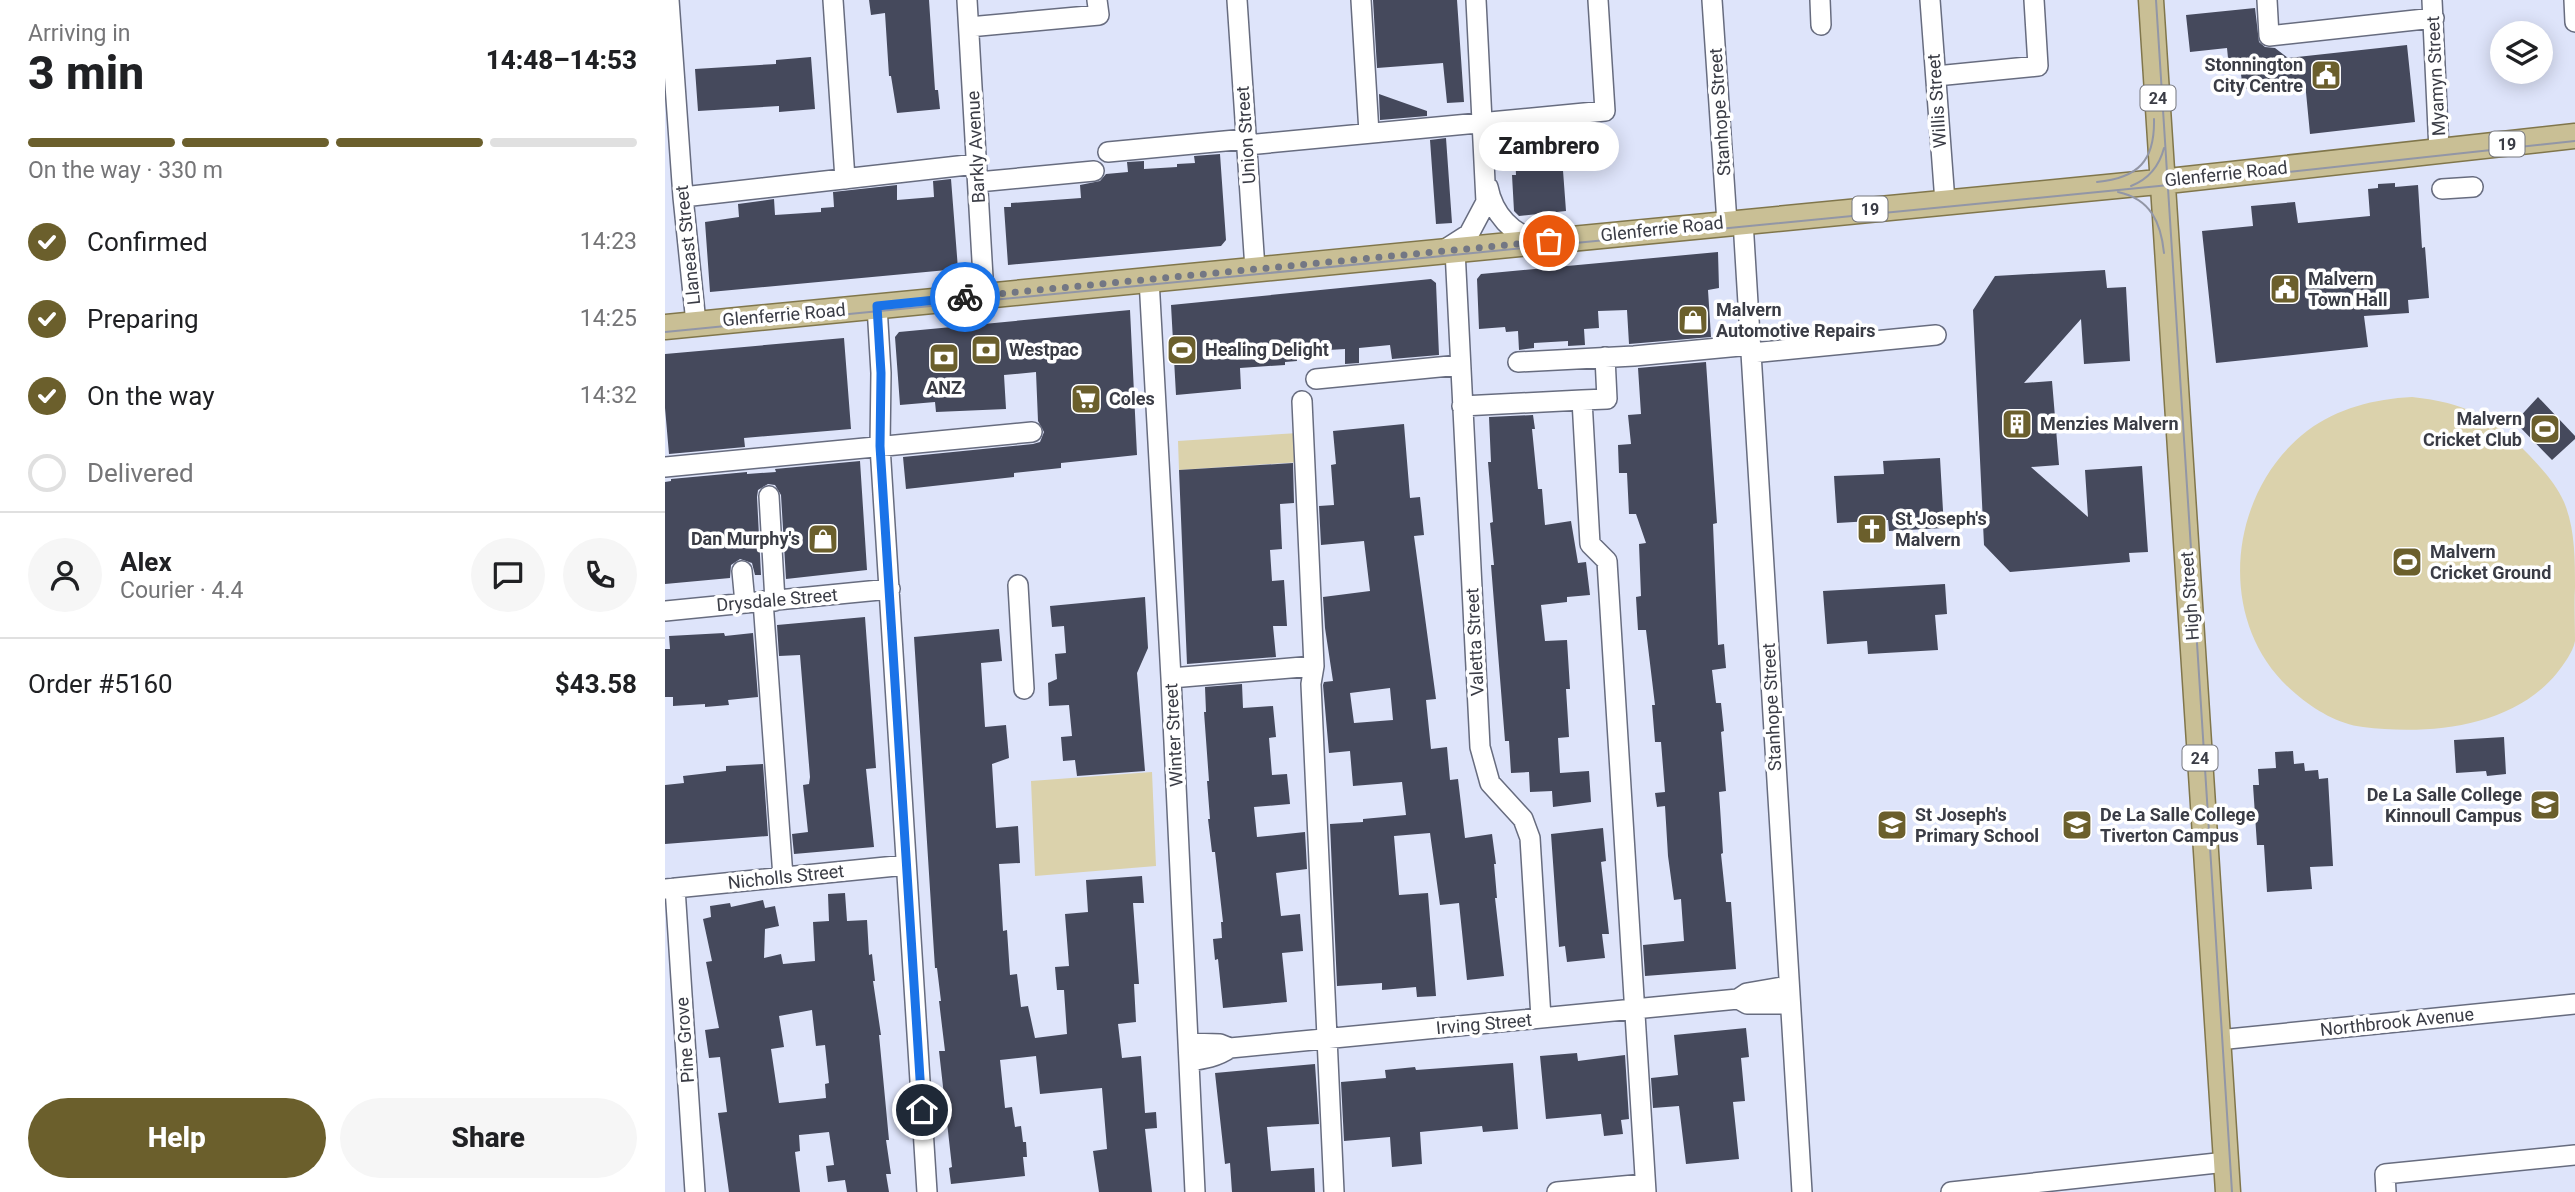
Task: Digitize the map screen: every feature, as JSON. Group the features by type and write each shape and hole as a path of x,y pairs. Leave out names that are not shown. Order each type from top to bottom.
{"main road":[{"name":"High Street","path":"2151,0 2228,1192"},
{"name":"Glenferrie Road","path":"665,327 2164,181 2575,136"}],"street":[{"name":"Llaneast Street","path":"669,0 683,197 696,323"},
{"path":"833,0 845,179"},
{"name":"Barkly Avenue","path":"967,0 984,295"},
{"path":"969,27 1098,15 1097,0"},
{"name":"Union Street","path":"1237,0 1255,269"},
{"path":"1361,0 1369,134"},
{"path":"1445,251 1474,229 1486,202 1476,0"},
{"path":"1108,152 1369,134 1605,111 1598,0"},
{"path":"1820,0 1822,25"},
{"name":"Willis Street","path":"1930,0 1945,202"},
{"path":"1936,76 2039,66 2034,0"},
{"path":"2267,0 2269,36 2433,9"},
{"path":"2574,0 2575,22"},
{"name":"Stanhope Street","path":"1713,8 1751,349 1802,1192"},
{"name":"Myamyn Street","path":"2433,9 2439,151"},
{"path":"683,197 845,179 1094,171"},
{"path":"1486,179 1491,201 1507,224 1525,237 1544,241"},
{"path":"2442,189 2473,187"},
{"name":"Valetta Street","path":"1445,251 1460,365 1480,747 1490,783 1519,814 1530,838 1541,1018"},
{"name":"Winter Street","path":"1149,279 1195,1192"},
{"path":"877,306 881,373 880,446 927,1192"},
{"path":"1518,362 1936,335"},
{"path":"1462,406 1607,399 1605,357"},
{"path":"1316,379 1460,365"},
{"path":"1557,1192 1646,1188 1607,561 1590,544 1582,400"},
{"path":"1302,401 1314,666 1311,684 1334,1192"},
{"path":"665,467 1032,432"},
{"path":"769,502 773,566 761,602 783,877"},
{"path":"742,571 761,602"},
{"path":"1018,585 1024,688"},
{"name":"Drysdale Street","path":"665,611 890,589"},
{"path":"1171,678 1314,666"},
{"name":"Nicholls Street","path":"670,888 906,865"},
{"name":"Pine Grove","path":"670,888 695,1192"},
{"name":"Irving Street","path":"1188,1052 1208,1059 1230,1048 1738,999 1747,993 1790,995"},
{"name":"Northbrook Avenue","path":"2218,1040 2575,1004"},
{"path":"2386,1192 2385,1174 2575,1155"},
{"path":"1951,1192 2226,1163"}],"shaded area":[{"name":"Malvern Cricket Ground","path":"2412,397 2447,403 2490,421 2529,455 2557,489 2568,512 2574,544 2575,641 2557,673 2538,691 2517,706 2493,716 2441,728 2414,730 2363,727 2336,719 2311,705 2296,694 2270,666 2252,633 2242,598 2240,561 2246,524 2260,489 2280,457 2307,431 2331,416 2357,406"},
{"path":"1298,433 1300,462 1179,470 1178,441"},
{"path":"1152,772 1156,866 1035,876 1031,781"}],"building":[{"path":"869,0 929,0 935,90 938,90 940,109 897,113 889,76 885,13 871,15"},
{"path":"1373,0 1457,0 1464,102 1447,103 1443,63 1377,68"},
{"name":"Stonnington City Centre","path":"2255,8 2259,42 2265,47 2275,48 2288,58 2407,45 2415,122 2310,134 2305,82 2243,89 2240,67 2229,68 2227,48 2190,52 2186,15"},
{"path":"811,57 815,109 779,112 779,106 698,111 695,69 776,64 776,60"},
{"path":"1379,94 1427,111 1427,116 1380,120"},
{"path":"1446,138 1452,223 1436,224 1430,140"},
{"path":"1544,151 1545,159 1562,157 1566,211 1519,216 1514,211 1512,175 1516,175 1515,154"},
{"path":"1220,154 1226,240 1221,246 1008,265 1004,207 1011,207 1011,203 1081,198 1080,185 1100,181 1106,174 1128,172 1127,162 1144,161 1144,169 1177,167 1177,164 1195,163 1194,156"},
{"path":"951,179 958,269 710,292 705,222 739,217 738,204 774,199 775,215 821,212 821,208 834,207 833,192 897,185 897,200 934,197 933,181"},
{"name":"Malvern Town Hall","path":"2395,183 2395,187 2418,185 2422,248 2425,247 2429,298 2408,300 2409,313 2364,316 2368,347 2216,363 2202,231 2253,226 2251,206 2295,202 2298,223 2370,216 2368,189 2378,188 2378,184"},
{"path":"1718,252 1719,288 1708,290 1711,337 1629,344 1627,310 1598,311 1599,328 1584,329 1585,345 1568,346 1568,341 1534,343 1534,348 1519,350 1518,331 1506,332 1505,327 1479,329 1477,279 1481,274"},
{"name":"Menzies Malvern","path":"2105,270 2107,288 2126,287 2130,361 2084,364 2081,319 2024,383 2052,381 2059,465 2031,467 2088,517 2085,470 2142,466 2148,552 2129,553 2130,562 2010,572 1984,545 1973,310 1995,276"},
{"path":"1431,279 1436,283 1439,355 1392,359 1390,345 1359,348 1359,363 1345,364 1345,349 1296,352 1297,361 1285,362 1285,365 1240,368 1241,389 1176,395 1171,305"},
{"name":"Coles","path":"1130,310 1137,455 1061,463 1061,468 1014,473 1014,477 906,489 903,457 1033,444 1040,442 1044,432 1038,421 1036,372 1004,375 1006,409 936,412 935,402 900,405 895,337 899,332"},
{"path":"844,338 851,429 744,438 745,447 669,454 665,408 665,354"},
{"path":"1706,362 1717,523 1713,524 1718,645 1724,644 1726,668 1712,670 1716,703 1721,703 1724,731 1721,732 1726,791 1719,792 1721,854 1726,902 1731,902 1736,969 1645,976 1643,945 1684,941 1681,899 1674,900 1665,806 1657,807 1655,793 1665,792 1661,742 1655,742 1652,705 1655,705 1646,630 1638,630 1636,597 1641,596 1639,544 1646,543 1636,514 1629,514 1627,473 1619,473 1618,445 1631,444 1628,415 1641,414 1638,368"},
{"name":"Malvern Cricket Club","path":"2538,397 2575,436 2552,460 2515,422"},
{"path":"1533,415 1538,489 1542,489 1545,525 1571,521 1578,563 1586,562 1590,595 1567,597 1567,602 1541,605 1545,641 1567,640 1569,737 1558,738 1560,773 1589,771 1591,802 1553,807 1552,791 1530,792 1529,772 1511,773 1509,741 1505,741 1491,565 1494,565 1490,523 1493,522 1488,462 1491,462 1489,417"},
{"path":"1404,424 1410,498 1420,497 1424,535 1414,536 1436,699 1426,700 1431,749 1447,747 1450,780 1458,779 1465,838 1492,834 1496,864 1495,898 1504,976 1467,980 1459,903 1440,905 1430,833 1394,836 1399,895 1428,893 1436,996 1417,997 1416,987 1382,990 1382,983 1337,986 1330,824 1406,815 1402,782 1353,786 1350,751 1329,753 1323,685 1324,682 1333,681 1323,597 1370,591 1364,541 1321,545 1319,506 1334,505 1331,465 1336,464 1333,431","holes":["1390,688 1393,720 1354,723 1350,693"]},
{"path":"1940,458 1944,528 1889,531 1888,520 1837,523 1834,476 1884,474 1883,461"},
{"path":"860,461 867,570 786,579 781,495 775,485 768,484 758,490 757,497 761,575 755,575 752,563 740,559 731,565 730,578 665,584 665,482 671,479 776,472 775,469"},
{"path":"1293,463 1294,503 1280,504 1282,549 1270,550 1272,581 1284,580 1287,626 1273,626 1276,657 1187,664 1179,470"},
{"path":"1945,584 1947,614 1935,615 1938,650 1868,654 1867,641 1827,644 1823,591"},
{"path":"1145,597 1148,648 1137,673 1145,771 1077,776 1075,760 1063,761 1061,737 1072,736 1069,705 1049,706 1048,683 1057,679 1055,654 1066,653 1064,626 1052,627 1050,606"},
{"path":"865,617 876,768 866,769 874,847 794,854 792,834 808,832 803,785 809,784 810,777 800,655 779,656 777,625"},
{"path":"999,629 1002,661 981,663 985,727 1006,725 1009,758 992,764 996,828 1018,826 1020,863 999,864 1003,931 1007,930 1010,975 1017,974 1021,1007 1028,1006 1035,1038 1067,1034 1064,990 1057,990 1055,967 1069,966 1065,914 1088,912 1086,880 1142,876 1144,903 1133,903 1139,984 1134,984 1136,1022 1118,1024 1122,1058 1141,1056 1145,1113 1156,1112 1157,1128 1145,1129 1152,1192 1099,1192 1093,1151 1107,1149 1102,1088 1040,1094 1036,1056 1000,1060 1005,1108 1012,1107 1015,1127 1021,1126 1023,1142 1026,1142 1027,1157 1023,1157 1025,1176 951,1184 949,1168 952,1167 939,1051 945,1051 935,968 914,637"},
{"path":"724,633 725,636 753,633 758,697 728,700 729,705 673,706 673,697 665,697 665,649 670,649 669,636"},
{"path":"1242,684 1243,708 1273,706 1276,737 1269,738 1272,775 1287,774 1290,804 1254,807 1257,837 1305,832 1307,869 1276,873 1281,916 1300,914 1303,951 1282,953 1287,1002 1223,1008 1213,939 1222,938 1223,922 1215,852 1212,852 1208,819 1205,687"},
{"path":"2504,737 2506,774 2487,776 2486,771 2456,773 2454,740"},
{"path":"2293,751 2294,764 2304,763 2305,771 2318,770 2319,779 2328,778 2333,866 2310,867 2312,889 2267,892 2264,845 2257,845 2253,785 2259,785 2258,769 2276,768 2275,752"},
{"path":"763,764 768,836 665,844 665,785 684,783 683,776 726,771 726,766"},
{"path":"1603,828 1606,861 1601,862 1609,934 1602,934 1605,958 1567,962 1565,946 1559,947 1551,834"},
{"path":"845,893 847,921 867,920 869,955 872,954 881,1035 889,1140 886,1140 891,1174 886,1174 889,1192 847,1192 845,1180 828,1182 826,1166 834,1165 829,1132 799,1135 800,1151 795,1152 800,1192 729,1192 718,1113 727,1112 720,1057 709,1058 705,1030 719,1028 706,962 712,961 703,919 711,917 710,906 730,903 731,907 763,900 765,908 775,906 779,926 765,929 764,958 781,954 783,964 815,961 813,922 829,921 828,894","holes":["812,1010 816,1046 825,1045 829,1083 825,1084 826,1098 779,1103 771,1049 784,1047 779,1016"]},
{"path":"1746,1028 1749,1057 1741,1058 1745,1101 1733,1102 1739,1159 1686,1164 1679,1106 1653,1108 1651,1078 1678,1075 1674,1035"},
{"path":"1577,1053 1578,1061 1625,1055 1629,1119 1621,1120 1623,1134 1604,1136 1601,1114 1546,1119 1540,1056"},
{"path":"1513,1063 1518,1129 1483,1132 1482,1126 1420,1132 1422,1164 1392,1167 1390,1137 1344,1141 1341,1082 1386,1078 1385,1070"},
{"path":"1315,1064 1319,1124 1267,1127 1271,1171 1314,1168 1315,1192 1232,1192 1230,1163 1225,1164 1215,1073"}],"tram line":[{"path":"2156,0 2232,1192"},
{"path":"2097,182 2123,176 2141,165 2151,146 2154,119"},
{"path":"665,332 2159,186 2575,141"},
{"path":"2131,186 2152,172 2164,148"},
{"path":"2118,192 2129,195 2146,206 2157,222 2164,253"}],"way so far":[{"path":"965,297 1549,241"}],"place":[{"name":"Stonnington City Centre","path":"2326,75"},
{"name":"Zambrero","path":"1549,241"},
{"name":"Malvern Town Hall","path":"2285,289"},
{"name":"Malvern Automotive Repairs","path":"1693,320"},
{"name":"Westpac","path":"986,350"},
{"name":"Healing Delight","path":"1182,350"},
{"name":"ANZ","path":"944,358"},
{"name":"Coles","path":"1086,399"},
{"name":"Menzies Malvern","path":"2017,424"},
{"name":"Malvern Cricket Club","path":"2545,429"},
{"name":"St Joseph's Malvern","path":"1872,529"},
{"name":"Dan Murphy's","path":"823,539"},
{"name":"Malvern Cricket Ground","path":"2407,562"},
{"name":"De La Salle College Kinnoull Campus","path":"2545,805"},
{"name":"St Joseph's Primary School","path":"1892,825"},
{"name":"De La Salle College Tiverton Campus","path":"2077,825"}],"route":[{"path":"922,1110 880,446 881,373 877,306 965,297"}]}
